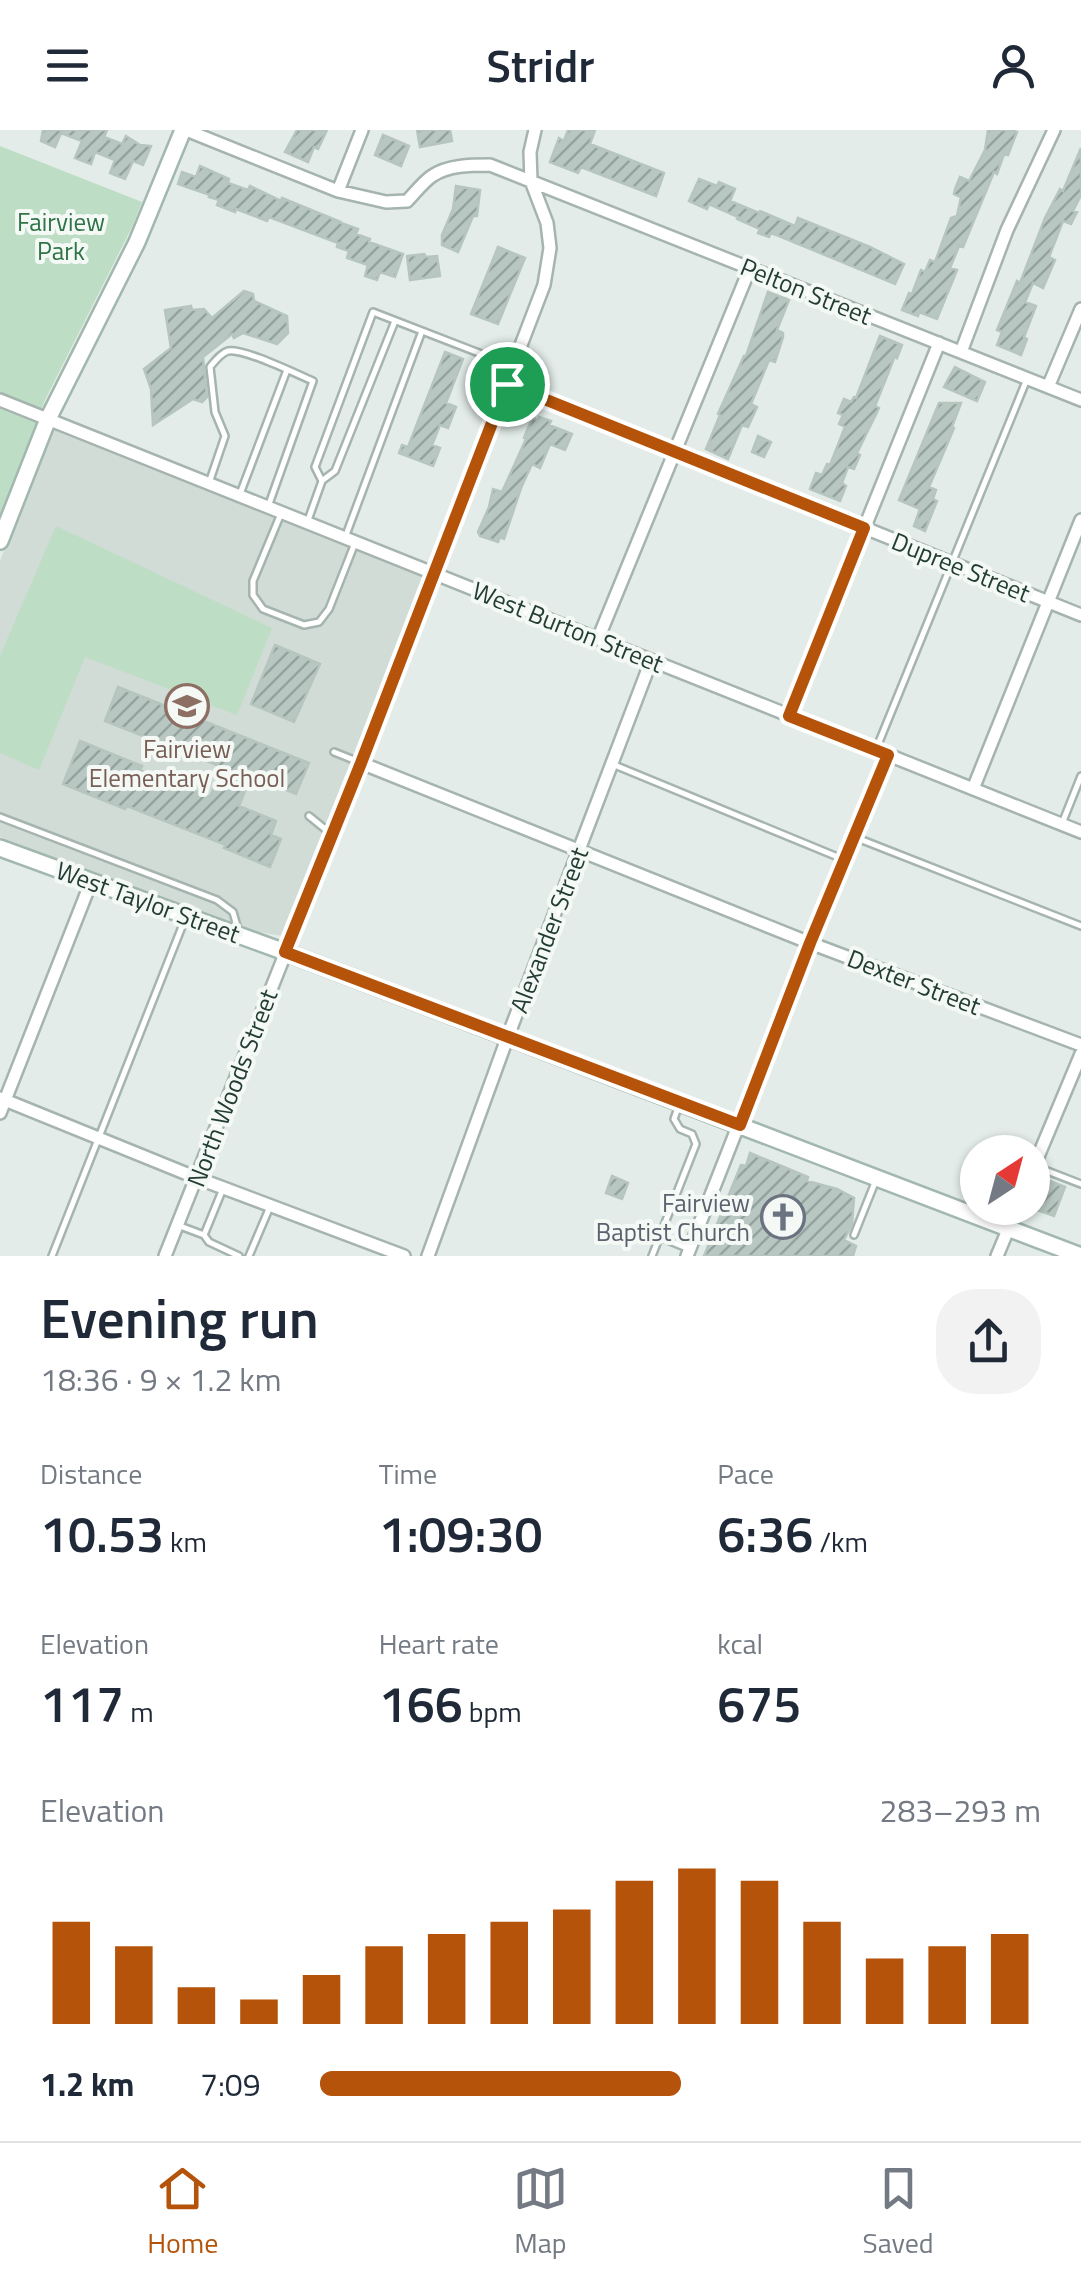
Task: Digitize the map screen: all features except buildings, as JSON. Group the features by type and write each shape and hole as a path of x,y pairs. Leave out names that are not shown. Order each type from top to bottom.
{"main road":[{"path":"0,541 48,418 137,242 184,130"},
{"name":"West Taylor Street","path":"0,848 508,1036 1081,1256"}],"street":[{"path":"184,130 338,191 362,130"},
{"name":"North Woods Street","path":"166,1256 361,763 548,269 547,223 532,181 530,152 536,130"},
{"path":"961,352 1008,230 1054,130"},
{"name":"Pelton Street","path":"338,191 386,202 407,201 432,176 470,165 490,165 1081,400"},
{"path":"598,640 750,268"},
{"path":"1048,387 1081,309"},
{"path":"789,716 938,344"},
{"name":"Dupree Street","path":"507,384 1081,615"},
{"name":"West Burton Street","path":"0,400 1081,832"},
{"path":"973,789 1081,520"},
{"name":"Alexander Street","path":"428,1256 652,660"},
{"path":"688,1253 888,755"},
{"name":"Dexter Street","path":"361,763 810,943 1081,1045"},
{"path":"91,882 2,1104 404,1256"},
{"path":"1048,1135 1081,1054"},
{"path":"997,1256 1009,1225"}],"lane":[{"path":"322,481 315,467 373,312 513,366"},
{"path":"307,523 322,481 335,472 395,320"},
{"path":"282,513 253,581 253,594 263,609 304,625 320,622 329,609 422,331"},
{"path":"209,484 225,436 216,412 210,367 227,351 242,352 313,381 268,507"},
{"path":"239,496 287,370"},
{"path":"876,750 1027,379"},
{"path":"334,752 361,763"},
{"path":"612,764 845,860"},
{"path":"1062,824 1081,776"},
{"path":"0,816 217,900 234,912 239,936"},
{"path":"309,816 332,835"},
{"path":"854,837 1081,926"},
{"path":"52,1256 186,916"},
{"path":"652,1256 696,1144 692,1134 680,1129 674,1119 680,1102"},
{"path":"1050,1173 1081,1184"},
{"path":"854,1235 877,1178"},
{"path":"204,1235 224,1188"},
{"path":"249,1256 270,1206"},
{"path":"178,1225 239,1256"},
{"path":"660,1237 688,1253"}],"shaded area":[{"name":"Fairview Elementary School","path":"53,428 425,574 283,936 228,927 0,837 0,561"}],"green space":[{"name":"Fairview Park","path":"0,146 142,202 45,400 0,515"},
{"path":"56,526 272,628 237,715 85,657 39,770 0,753 0,656"}],"place":[{"name":"Fairview Elementary School","path":"187,706"},
{"name":"Fairview Baptist Church","path":"783,1217"}],"route":[{"path":"507,384 864,528 789,716 888,755 740,1125 285,952 507,384"}]}
